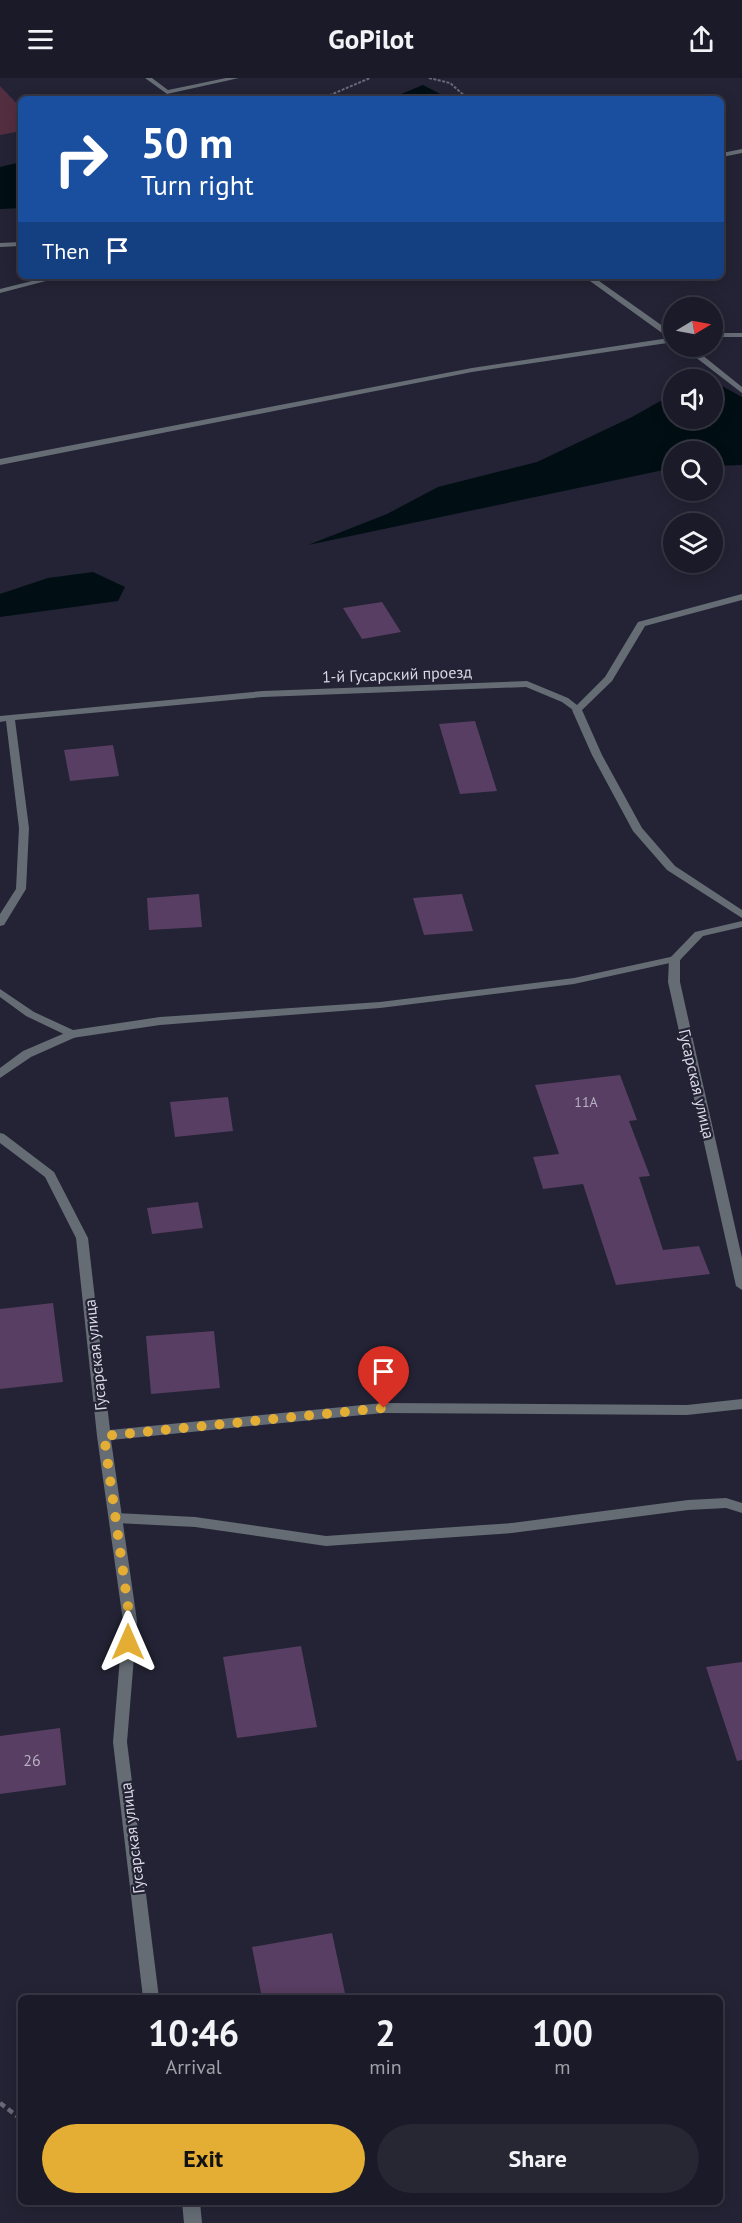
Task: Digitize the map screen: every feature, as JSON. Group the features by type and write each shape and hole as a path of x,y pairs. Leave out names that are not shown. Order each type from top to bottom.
{"street":[{"path":"148,78 166,92 236,78"},
{"path":"724,155 742,151"},
{"path":"0,245 18,244"},
{"path":"0,291 49,279"},
{"path":"591,279 663,331"},
{"path":"723,336 742,335"},
{"path":"0,462 472,370 663,341"},
{"path":"699,357 742,392"},
{"path":"742,597 641,624 609,679 577,710 597,755 637,829 671,868 742,915"},
{"name":"1-й Гусарский проезд","path":"5,718 263,694 527,684 565,700 577,710"},
{"path":"0,923 21,889 24,828 5,718"},
{"path":"0,1074 27,1054 72,1034 160,1022 380,1005 574,981 675,959 699,934 742,924"},
{"name":"Гусарская улица","path":"675,959 674,982 742,1286"},
{"path":"0,992 30,1014 72,1034"},
{"name":"Гусарская улица","path":"0,1137 50,1174 82,1238 104,1436 130,1621 120,1742 151,1995"},
{"path":"104,1436 384,1408 687,1410 742,1404"},
{"path":"116,1518 195,1522 326,1541 512,1528 688,1505 726,1503 742,1508"},
{"path":"191,2205 193,2223"}],"path":[{"path":"328,96 370,78"},
{"path":"429,78 450,83 465,96"},
{"path":"0,2103 18,2117"}],"shaded area":[{"path":"423,85 444,96 396,96"},
{"path":"0,86 18,105 18,132 0,135"},
{"path":"18,163 18,208 0,209 0,167"},
{"path":"723,387 742,397 742,465 723,466 723,441 663,441 663,470 308,545 387,514 438,487 537,462 632,417 663,400 663,429 723,429"},
{"path":"93,572 125,587 118,601 0,617 0,594 48,578"}],"building":[{"path":"382,602 401,632 362,639 343,608"},
{"path":"475,721 497,791 460,794 439,724"},
{"path":"113,745 119,776 70,781 64,750"},
{"path":"199,894 202,927 149,930 147,898"},
{"path":"462,894 473,931 424,935 413,898"},
{"path":"620,1075 637,1120 629,1121 650,1176 639,1177 663,1250 699,1246 710,1274 616,1285 583,1184 543,1189 533,1157 559,1154 535,1085"},
{"path":"228,1097 233,1131 175,1137 170,1102"},
{"path":"198,1202 203,1228 152,1234 147,1208"},
{"path":"53,1303 63,1382 0,1389 0,1309"},
{"path":"214,1331 220,1388 151,1394 146,1336"},
{"path":"301,1646 317,1727 237,1738 223,1657"},
{"path":"742,1662 742,1760 737,1761 706,1667"},
{"path":"60,1728 66,1785 0,1794 0,1736"},
{"path":"332,1933 345,1995 261,1995 252,1947"}],"route":[{"path":"128,1642 130,1621 104,1436 384,1408"}]}
